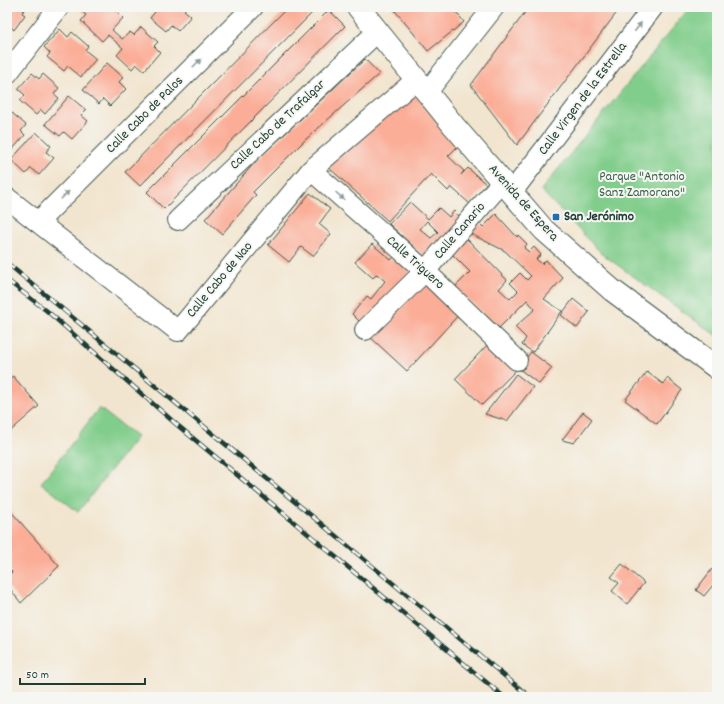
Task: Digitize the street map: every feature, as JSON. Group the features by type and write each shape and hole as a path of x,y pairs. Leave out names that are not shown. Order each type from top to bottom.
{"street":[{"path":"7,74 59,7"},
{"name":"Calle Cabo de Palos","path":"38,222 253,7"},
{"name":"Avenida de Espera","path":"358,7 544,230 612,290 717,368"},
{"name":"Calle Cabo de Nao","path":"7,198 178,331 311,170 422,85 494,7"},
{"name":"Calle Virgen de la Estrella","path":"507,187 653,7"},
{"name":"Calle Cabo de Trafalgar","path":"178,220 378,31"},
{"name":"Calle Triguero","path":"311,170 425,271 517,360"},
{"name":"Calle Canario","path":"365,330 507,187"}],"green space":[{"name":"Parque \"Antonio Sanz Zamorano\"","path":"690,7 717,7 717,336 602,254 541,190"},
{"path":"99,408 137,437 78,512 41,483"}],"building":[{"path":"7,7 26,7 22,13 25,15 14,30 11,27 7,32"},
{"path":"81,7 118,7 120,9 117,12 123,18 112,30 122,39 130,32 134,35 141,27 158,42 154,46 160,52 144,71 136,64 132,69 117,55 123,48 108,35 102,41 81,21 86,15 79,9"},
{"path":"159,7 187,7 184,10 191,16 178,31 171,25 166,31 150,18"},
{"path":"288,7 318,7 140,186 125,172"},
{"path":"392,7 452,7 464,22 428,51"},
{"path":"529,7 621,7 517,145 471,85"},
{"path":"329,10 345,26 164,209 147,192"},
{"path":"60,29 68,37 72,32 88,46 85,50 96,59 81,77 68,66 64,71 47,57 50,53 44,47"},
{"path":"365,59 379,74 305,140 253,192 256,195 222,234 205,219 258,159"},
{"path":"107,63 123,77 119,82 126,89 110,106 103,99 99,104 83,90"},
{"path":"32,73 39,79 43,74 59,88 54,94 59,98 45,114 41,110 36,115 20,101 25,95 18,89"},
{"path":"416,88 458,146 448,156 464,171 461,175 468,168 487,185 470,204 451,187 448,191 431,174 388,221 327,166"},
{"path":"69,96 86,110 81,115 88,121 72,139 64,132 60,136 45,124"},
{"path":"11,112 26,125 21,131 25,135 12,150 8,146 7,148 7,116"},
{"path":"36,132 51,146 46,152 54,158 39,175 31,168 26,174 11,160"},
{"path":"310,193 330,209 319,224 331,234 313,256 301,247 289,262 268,245"},
{"path":"410,202 428,219 439,208 449,217 454,211 463,220 427,259 389,224","holes":["427,221 438,232 431,238 420,229"]},
{"path":"496,214 517,237 518,235 527,244 524,248 529,252 534,247 541,255 536,259 542,264 546,260 563,278 544,299 562,311 533,352 522,345 526,338 515,327 535,309 527,300 499,328 455,287 470,272 452,254 467,239 507,280 499,289 510,299 518,291 510,283 520,273 527,280 531,276 505,251 465,231 476,220 483,227"},
{"path":"372,244 391,260 394,257 412,274 364,326 352,314 367,296 371,299 385,281 377,274 373,278 355,262"},
{"path":"423,275 462,311 407,371 368,335"},
{"path":"573,299 589,312 577,328 561,315"},
{"path":"490,342 517,369 482,405 455,379"},
{"path":"531,352 552,368 539,384 518,368"},
{"path":"647,372 663,384 667,378 682,390 657,424 625,400"},
{"path":"516,374 533,387 507,421 485,414"},
{"path":"13,376 39,406 7,434 7,381"},
{"path":"583,412 592,419 574,443 562,440"},
{"path":"7,507 59,566 21,603 7,585 7,576 12,572 7,567"},
{"path":"622,564 644,583 627,604 612,591 619,583 611,577"},
{"path":"712,569 717,573 717,580 704,596 696,590"}],"railway":[{"path":"7,263 530,697"},
{"path":"7,280 47,311 176,424 504,697"}],"place":[{"name":"San Jerónimo","path":"556,217"}]}
